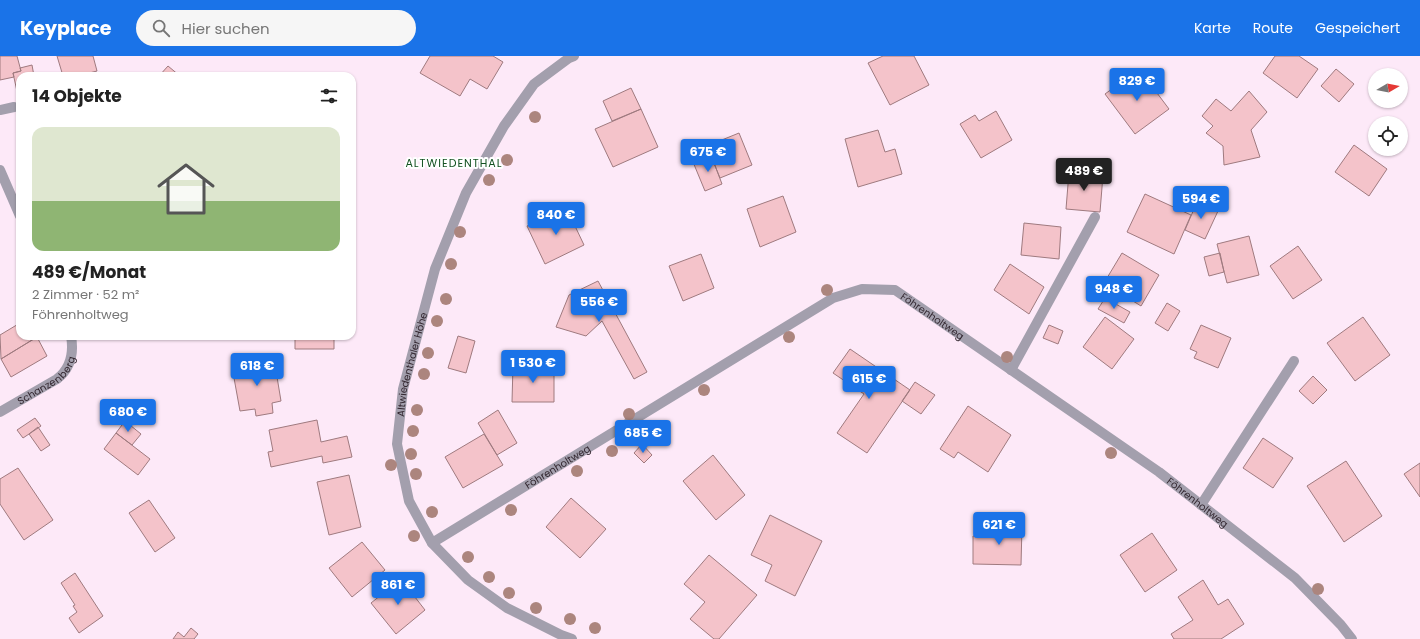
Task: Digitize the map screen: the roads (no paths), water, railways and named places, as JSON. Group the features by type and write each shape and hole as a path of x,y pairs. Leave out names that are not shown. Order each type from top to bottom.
{"street":[{"name":"Altwiedenthaler Höhe","path":"570,57 534,84 504,126 466,193 435,269 403,389 397,444 408,501 432,543 468,580 506,608 561,636 572,639"},
{"path":"0,110 14,107"},
{"path":"0,170 16,207"},
{"path":"1011,370 1095,217"},
{"name":"Föhrenholtweg","path":"432,543 833,298 862,289 895,290 1159,472 1294,578 1341,625 1352,639"},
{"name":"Schanzenberg","path":"0,412 57,379 64,373 71,359 72,340"},
{"path":"1201,505 1294,361"}],"district":[{"name":"ALTWIEDENTHAL","path":"454,163"}]}
